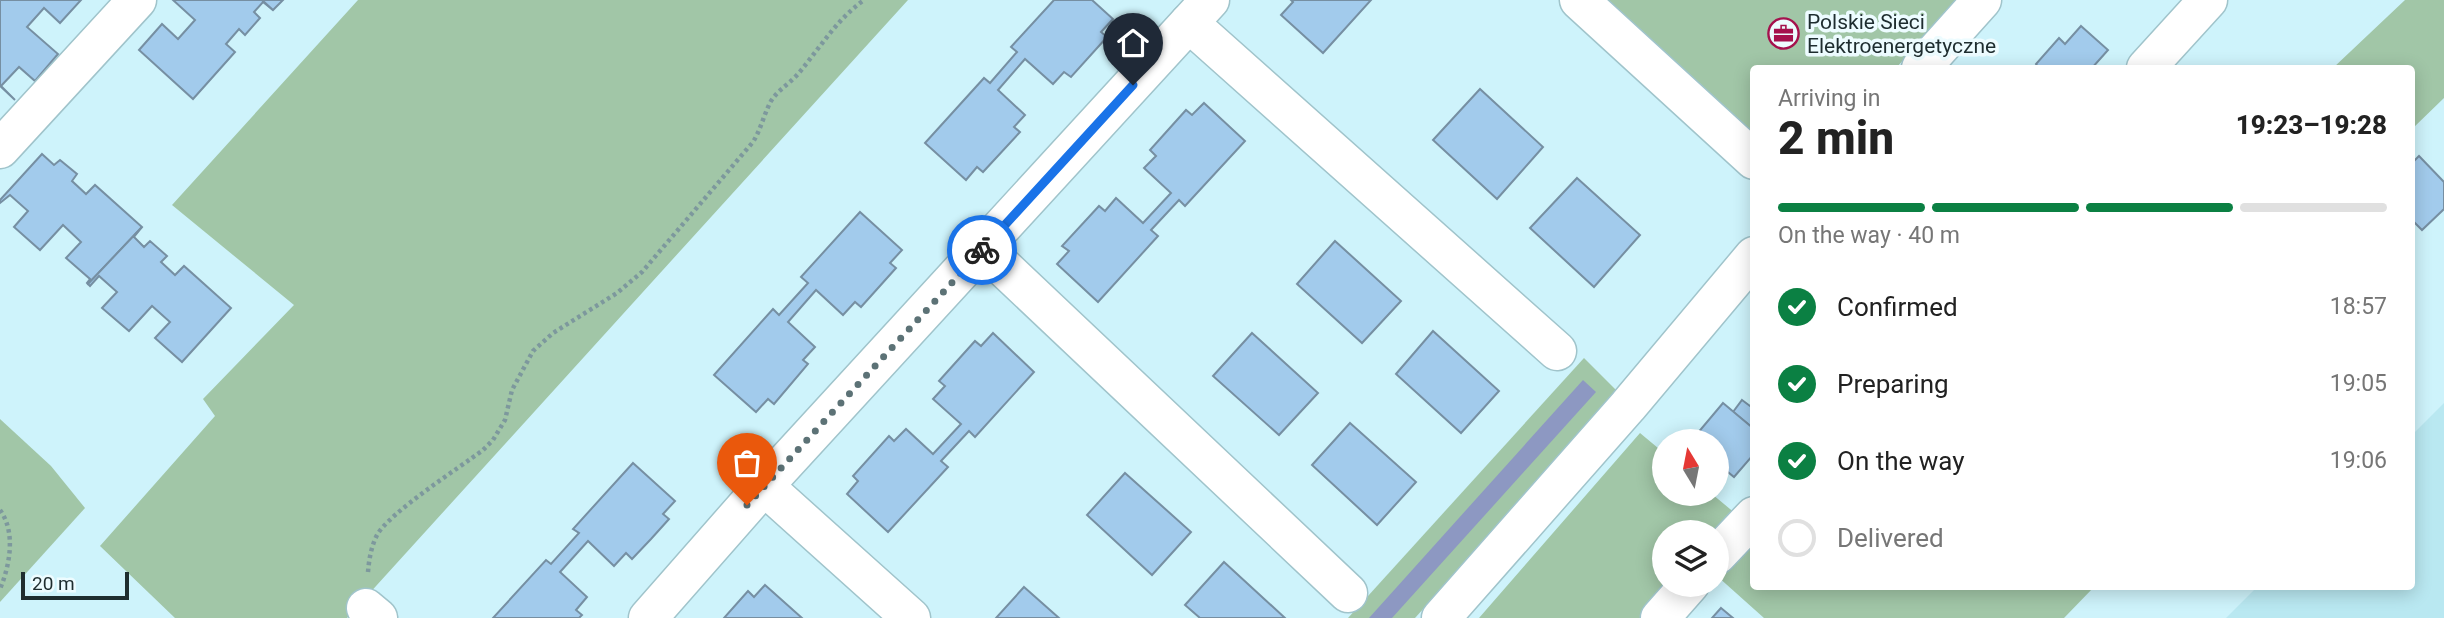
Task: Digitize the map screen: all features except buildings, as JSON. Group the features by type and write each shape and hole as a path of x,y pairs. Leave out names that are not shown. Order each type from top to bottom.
{"street":[{"path":"0,149 137,0"},
{"path":"1579,0 1750,156"},
{"path":"1924,65 1982,0"},
{"path":"2149,65 2208,0"},
{"path":"648,618 764,486 1200,12 1557,351"},
{"path":"983,248 1348,593"},
{"path":"1441,618 1628,406 1750,261"},
{"path":"764,486 911,618"},
{"path":"1729,542 1750,520"},
{"path":"1660,618 1679,597"}],"path":[{"path":"372,613 369,589 370,556 378,534 398,513 493,440 505,419 517,379 533,351 553,332 617,293 642,272 753,142 777,92 797,74 836,23 864,0"},
{"path":"0,510 4,515 10,544 7,572 0,589"}],"shaded area":[{"path":"1583,380 1596,392 1392,618 1369,618"},
{"path":"2444,403 2444,618 2226,618 2254,590 2415,590 2415,432"}],"green space":[{"path":"358,0 908,0 347,618 175,618 100,546 215,416 203,399 294,305 172,205"},
{"name":"Polskie Sieci Elektroenergetyczne","path":"1604,0 1958,0 1899,65 1750,65 1750,134"},
{"path":"2405,0 2444,0 2444,98 2415,126 2415,65 2336,65"},
{"path":"1584,358 1619,393 1415,618 1348,618"},
{"path":"0,419 51,466 85,508 0,602"},
{"path":"1640,433 1652,443 1652,506 1726,506 1736,514 1729,521 1652,520 1652,597 1656,597 1643,618 1479,618"},
{"path":"1750,533 1750,590 2091,590 2064,618 1764,618 1729,587 1729,557"}],"way so far":[{"path":"747,505 982,250"}],"place":[{"name":"Polskie Sieci Elektroenergetyczne","path":"1784,34"}],"route":[{"path":"982,250 1133,85"}]}
